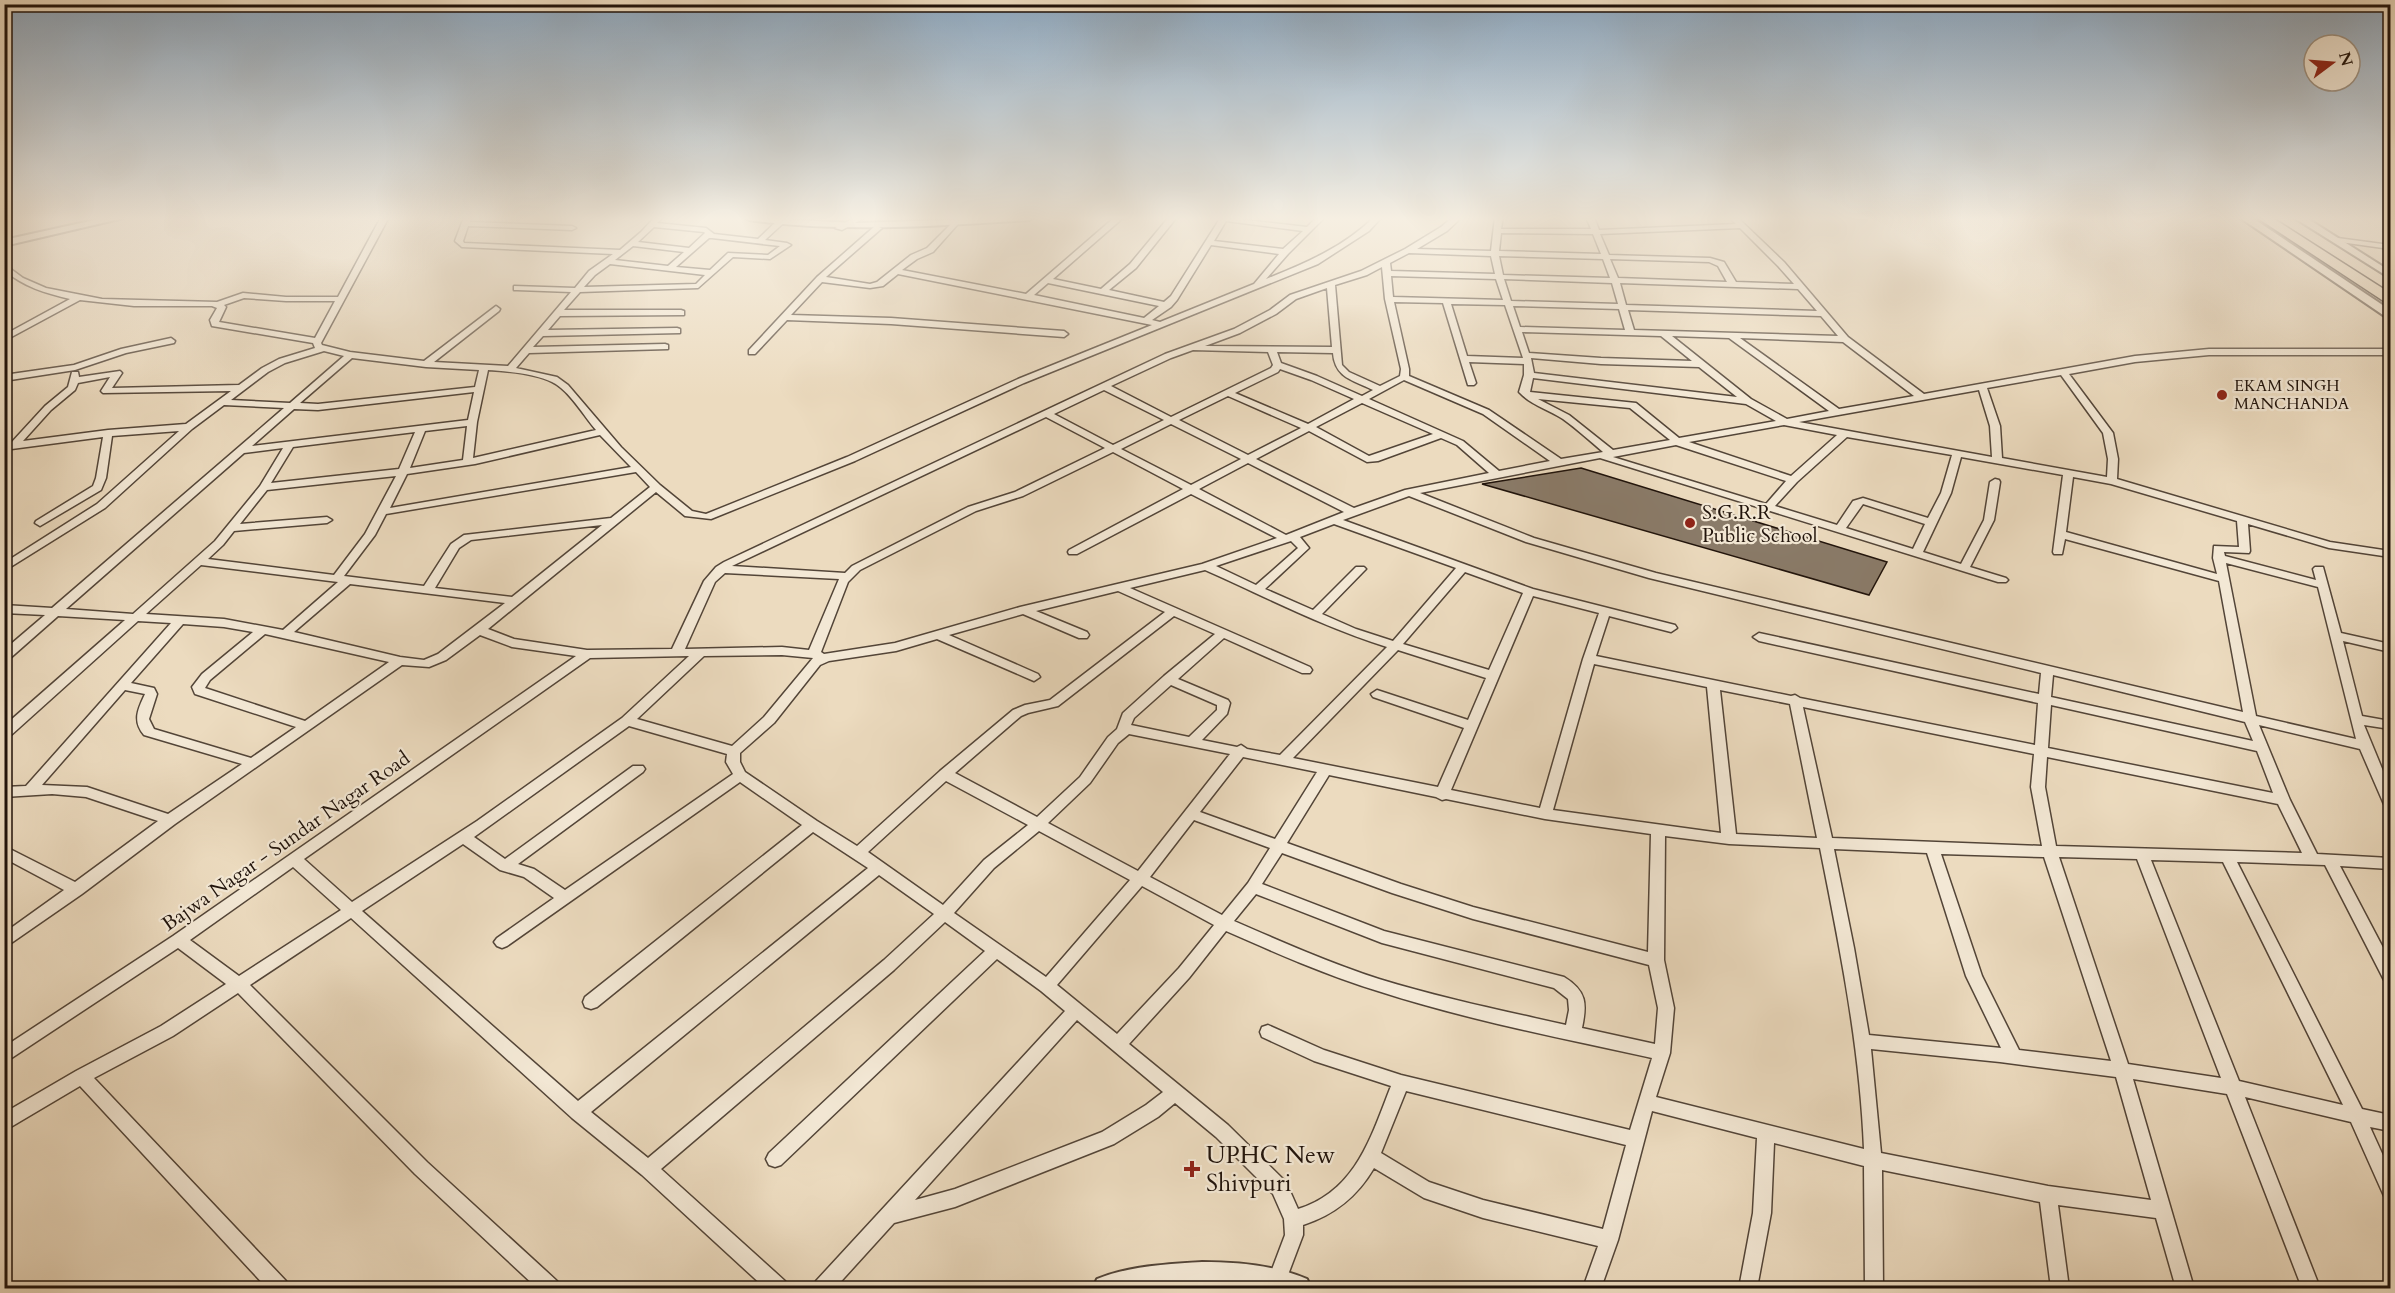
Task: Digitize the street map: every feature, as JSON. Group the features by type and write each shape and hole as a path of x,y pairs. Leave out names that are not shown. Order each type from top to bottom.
{"highway":[{"path":"2357,277 2391,299"},
{"path":"2377,277 2391,288"}],"street":[{"path":"17,277 35,286 121,304 219,304 243,295 286,299 339,299"},
{"path":"4,568 100,506 189,427 273,365 320,345 339,299 351,277"},
{"path":"510,369 588,277"},
{"path":"517,288 577,290 698,286 707,277"},
{"path":"752,352 820,279 874,286 883,283 888,277"},
{"path":"928,277 1160,324"},
{"path":"1029,296 1049,277"},
{"path":"1103,291 1119,277"},
{"path":"1146,321 1168,304 1186,277"},
{"path":"1257,284 1263,277"},
{"path":"219,304 222,307 214,320 215,324 320,345 351,355 426,364 510,369 548,377 559,382 656,487 696,517 716,516 851,459 1021,381 1205,308 1274,277"},
{"path":"677,652 710,581 720,569 1186,348 1237,331 1273,312 1289,299 1355,277"},
{"path":"1387,277 1389,299 1405,369 1404,377"},
{"path":"1499,277 1527,358 1529,375 1524,389 1526,394 1566,417 1606,455 2002,580"},
{"path":"1509,277 1799,287"},
{"path":"1614,277 1630,332"},
{"path":"1729,277 1733,285"},
{"path":"1791,277 1845,339 1923,398"},
{"path":"2335,277 2391,315"},
{"path":"1046,280 1168,304"},
{"path":"1331,285 1338,365 1341,369 1382,390"},
{"path":"4,339 80,297"},
{"path":"1389,299 1822,314"},
{"path":"1446,300 1471,383"},
{"path":"426,364 496,309"},
{"path":"558,313 681,313"},
{"path":"785,317 891,321 1064,334"},
{"path":"1518,329 1845,339"},
{"path":"543,333 677,331"},
{"path":"1661,333 1748,401 1787,423 2112,480 2329,545 2391,554"},
{"path":"1729,335 1838,413"},
{"path":"4,378 75,367 124,351 171,340"},
{"path":"527,350 665,347"},
{"path":"1186,348 1336,350"},
{"path":"1106,1288 1152,1279 1219,1275 1249,1276 1283,1286 1294,1236 1293,1220 1280,1188 1222,1131 1047,986 858,853 812,825 740,775 733,762 734,751 769,720 816,662 846,576 856,568 972,509 1019,494 1275,370 1277,365 1272,349"},
{"path":"479,630 512,643 587,654 701,652 820,655 896,647 1024,610 1206,566 1290,538 1409,492 1497,474 2135,359 2209,352 2391,352"},
{"path":"4,657 351,355"},
{"path":"1464,359 1527,358 1699,363"},
{"path":"1277,365 1314,378 1465,446 1497,474"},
{"path":"15,445 48,408 72,388 75,367"},
{"path":"468,462 472,422 483,368"},
{"path":"2063,371 2108,433 2113,459 2112,480"},
{"path":"74,381 117,373 106,391 241,388"},
{"path":"1529,375 1577,378 1656,391 1748,401"},
{"path":"1073,552 1404,377"},
{"path":"1404,377 1486,412 1558,462"},
{"path":"1982,386 1995,426 1997,459"},
{"path":"1105,387 1353,512"},
{"path":"222,402 290,406 340,405 480,389"},
{"path":"1228,393 1310,428 1362,457 1370,459 1440,435"},
{"path":"1526,394 1633,405 1678,442 1793,480"},
{"path":"1047,414 1192,491 1290,538 1304,548 1257,590"},
{"path":"243,450 472,422"},
{"path":"4,447 108,433 189,427"},
{"path":"285,634 342,579 370,536 403,472 421,428"},
{"path":"264,487 403,472 468,462 603,431"},
{"path":"40,523 97,488 101,478 108,433"},
{"path":"1769,507 1793,480 1844,434"},
{"path":"4,734 232,528 264,487 290,444"},
{"path":"1916,554 1947,493 1958,452"},
{"path":"382,512 638,469"},
{"path":"2058,552 2069,472"},
{"path":"1964,568 1989,520 1995,482"},
{"path":"4,609 224,623 285,634 400,661 417,664 432,662 479,630 656,487"},
{"path":"1409,492 1519,536 1588,558 2366,746"},
{"path":"1839,530 1857,503 1863,501 1932,523"},
{"path":"232,528 327,520"},
{"path":"1335,520 1529,591 1671,628"},
{"path":"2242,520 2245,550 2218,547 2250,718 2283,800 2312,859"},
{"path":"427,591 455,546 460,540 468,537 615,521"},
{"path":"2060,534 2223,579"},
{"path":"2219,558 2322,585"},
{"path":"197,561 514,602"},
{"path":"1206,566 1313,616 1394,647 1494,676"},
{"path":"1284,759 1394,647 1462,568"},
{"path":"720,569 846,576"},
{"path":"1313,616 1360,569"},
{"path":"2319,570 2356,719 2391,802"},
{"path":"1119,587 1306,670"},
{"path":"1442,795 1529,591"},
{"path":"1024,610 1083,635"},
{"path":"1545,814 1605,611"},
{"path":"858,853 1017,713 1054,704 1172,612"},
{"path":"28,791 180,620"},
{"path":"263,630 201,681 199,691 306,726"},
{"path":"648,1169 889,965 945,914 989,864 1038,824 1085,780 1113,740 1123,730 1128,716 1223,633"},
{"path":"938,635 1034,677"},
{"path":"2336,636 2391,648"},
{"path":"1758,637 2046,702 2260,747"},
{"path":"4,1123 82,1076 142,1046 240,985 464,837 627,722 701,652"},
{"name":"Bajwa Nagar - Sundar Nagar Road","path":"4,1056 178,940 587,654"},
{"path":"1589,659 1795,699 2040,749 2187,782 2283,800"},
{"path":"4,942 170,820 400,661"},
{"path":"2047,670 2038,788 2050,852 2122,1070 2185,1288"},
{"path":"1168,680 1224,703 1223,711 1194,740"},
{"path":"1713,683 1728,839"},
{"path":"122,685 150,691 151,694 141,720 148,732 253,763"},
{"path":"1377,694 1472,726"},
{"path":"1795,699 1824,842 1861,1041 1869,1097 1873,1160 1874,1288"},
{"path":"2356,719 2391,725"},
{"path":"627,722 734,751"},
{"path":"1123,730 1141,729 1442,795 1545,814 1728,839 2391,863"},
{"path":"1047,986 1140,879 1241,750"},
{"path":"505,867 638,769"},
{"path":"1118,1044 1184,973 1253,887 1326,769"},
{"path":"945,774 1225,924 1298,956 1379,986 1470,1011 1662,1053"},
{"path":"502,942 740,775"},
{"path":"4,792 70,789 87,792 170,820"},
{"path":"1191,814 1397,889 1473,913 1656,960"},
{"path":"591,1002 812,825"},
{"path":"1592,1288 1609,1240 1662,1053 1666,1008 1656,960 1658,831"},
{"path":"464,837 505,867 529,873 565,898"},
{"path":"1932,848 1974,976 2013,1055"},
{"path":"4,851 77,890"},
{"path":"2142,855 2311,1288"},
{"path":"2228,858 2357,1116 2391,1190"},
{"path":"294,859 578,1112 648,1169 778,1288"},
{"path":"2329,860 2391,975"},
{"path":"578,1112 878,868"},
{"path":"1253,887 1382,937 1566,986 1578,1002 1572,1033"},
{"path":"178,940 240,985 421,1168 550,1288"},
{"path":"775,1159 995,951"},
{"path":"824,1288 1075,1011"},
{"path":"1268,1032 1320,1056 1401,1082 1636,1140"},
{"path":"1861,1041 2013,1055 2122,1070 2232,1088 2391,1124"},
{"path":"82,1076 279,1288"},
{"path":"1293,1220 1324,1208 1340,1196 1372,1157 1401,1082"},
{"path":"891,1215 955,1198 1108,1138 1152,1111 1176,1092"},
{"path":"1647,1102 1873,1160 2048,1195 2161,1210"},
{"path":"1748,1288 1762,1214 1766,1134"},
{"path":"1372,1157 1434,1193 1483,1209 1609,1240"},
{"path":"2048,1195 2060,1288"}],"building":[{"name":"S.G.R.R Public School","path":"1581,468 1887,562 1869,595 1482,484"}],"place":[{"name":"EKAM SINGH MANCHANDA","path":"2222,395"},
{"name":"S.G.R.R Public School","path":"1690,523"},
{"name":"UPHC New Shivpuri","path":"1192,1169"}]}
